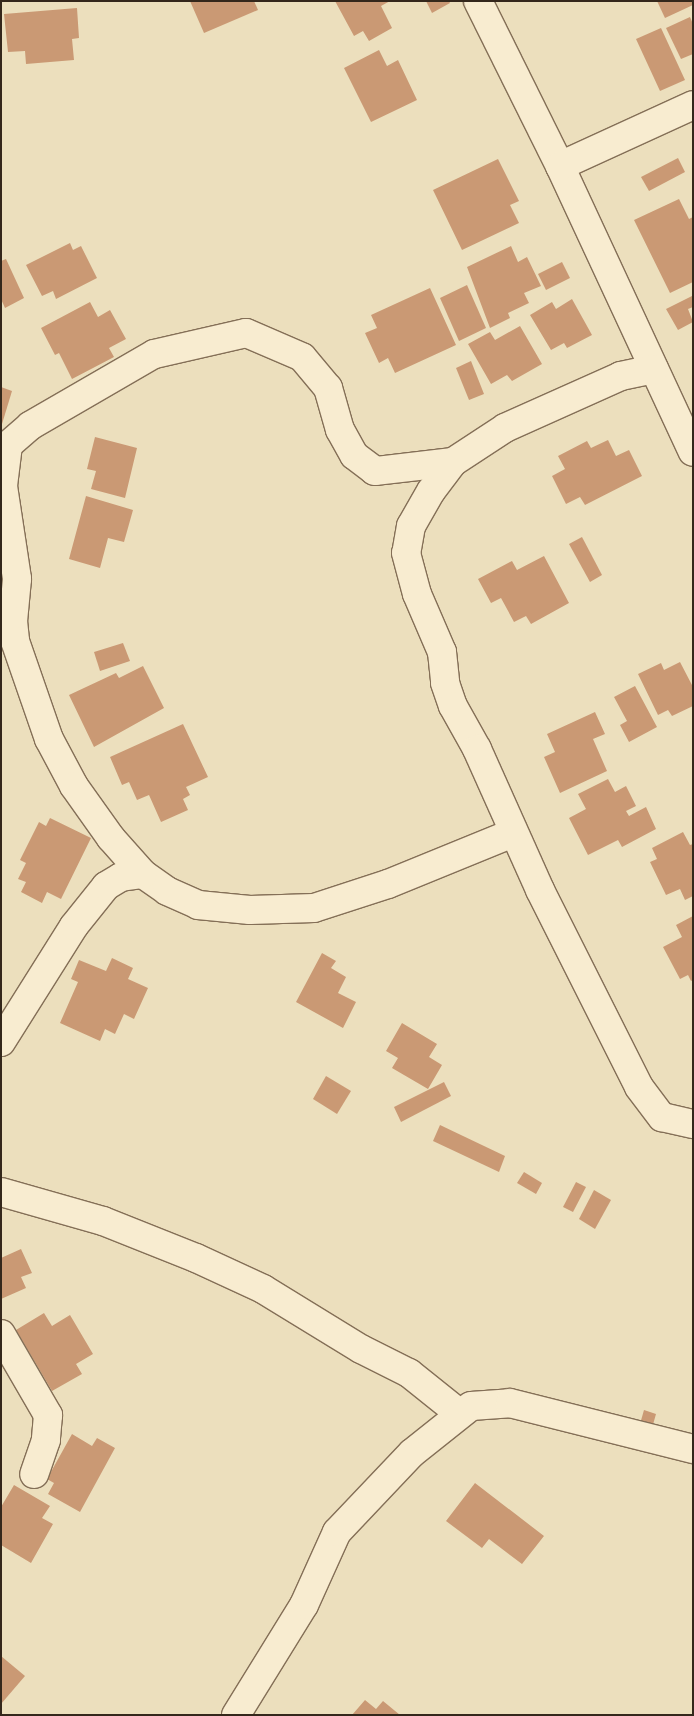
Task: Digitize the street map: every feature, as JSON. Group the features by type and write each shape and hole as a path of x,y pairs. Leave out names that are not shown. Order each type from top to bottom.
{"street":[{"path":"478,1 560,166 693,451"},
{"path":"560,166 693,106"},
{"path":"453,462 375,472 354,455 340,430 328,388 302,357 246,333 154,354 44,417 5,445 3,486 17,579 13,621 8,640 49,739 74,786 110,838 143,874 167,891 198,905 250,910 314,908 388,884 513,833"},
{"path":"654,369 621,376 514,425 453,462 431,491 412,526 406,553 417,594 442,652 445,683 453,706 477,748 513,833 639,1086 662,1117 693,1124"},
{"path":"1,1042 74,926 106,886 121,877 143,874"},
{"path":"1,1192 103,1221 196,1258 263,1289 361,1349 409,1373 459,1413"},
{"path":"1,1334 48,1415 46,1440 34,1474"},
{"path":"236,1715 304,1605 337,1532 412,1453 459,1413 471,1406 510,1403 693,1449"}],"building":[{"path":"190,1 254,1 258,10 204,33"},
{"path":"335,1 390,1 381,6 392,28 369,41 363,31 354,36"},
{"path":"426,1 449,1 450,3 432,13"},
{"path":"657,1 693,1 693,5 665,18"},
{"path":"77,8 79,38 72,39 74,60 26,64 25,51 8,52 4,14"},
{"path":"690,17 693,24 693,54 681,59 666,28"},
{"path":"661,28 685,80 660,91 636,39"},
{"path":"379,50 387,66 398,60 417,100 371,122 344,68"},
{"path":"678,158 685,172 649,191 641,177"},
{"path":"498,159 519,201 510,205 519,223 462,250 433,190"},
{"path":"679,199 689,219 693,217 693,282 670,293 634,220"},
{"path":"70,243 73,250 81,246 97,278 56,299 53,291 42,296 26,265"},
{"path":"511,246 518,262 527,257 541,286 524,293 529,303 508,313 510,318 490,328 467,267"},
{"path":"6,259 24,298 5,308 1,299 1,261"},
{"path":"562,262 570,278 546,290 538,274"},
{"path":"467,285 486,328 459,341 440,298"},
{"path":"430,288 456,345 395,373 388,358 379,363 365,333 377,328 371,315"},
{"path":"692,296 693,307 688,309 693,322 678,330 666,309"},
{"path":"572,299 592,335 567,348 564,343 551,350 530,315 552,302 556,309"},
{"path":"90,302 98,317 110,310 126,339 109,348 114,357 72,379 59,353 55,355 41,328"},
{"path":"520,326 542,364 512,381 507,375 491,384 468,344 490,332 495,340"},
{"path":"471,361 484,394 469,400 456,368"},
{"path":"1,387 12,391 2,424 1,424"},
{"path":"95,437 137,448 125,498 91,489 96,471 87,469"},
{"path":"608,440 616,456 629,450 642,476 585,505 580,497 566,504 552,476 565,469 558,456 587,441 591,448"},
{"path":"86,496 133,510 124,542 108,538 100,568 69,559"},
{"path":"582,537 602,575 590,582 569,544"},
{"path":"544,556 569,603 531,624 526,616 514,622 501,598 491,603 478,579 512,561 517,570"},
{"path":"123,643 130,661 100,671 94,652"},
{"path":"680,662 693,687 693,706 672,716 668,710 658,715 638,674 661,663 664,670"},
{"path":"143,666 164,708 94,747 69,695 116,673 119,678"},
{"path":"635,686 657,727 629,742 620,725 627,721 614,697"},
{"path":"595,712 605,734 593,739 607,771 560,793 544,757 555,752 547,734"},
{"path":"183,724 208,777 186,787 190,795 183,799 188,810 161,822 149,795 137,800 129,782 122,785 110,757"},
{"path":"608,779 615,792 626,786 636,806 626,811 629,816 646,807 656,829 622,847 618,840 588,855 569,818 586,809 578,794"},
{"path":"50,818 91,838 61,899 47,892 42,903 21,892 26,882 18,879 26,863 20,860 39,822 46,826"},
{"path":"683,832 690,845 693,844 693,896 685,900 680,889 666,895 650,862 657,859 652,848"},
{"path":"693,916 693,980 691,981 688,975 680,979 663,947 682,937 676,925"},
{"path":"322,953 336,961 331,968 346,977 338,993 356,1002 343,1028 296,1002"},
{"path":"112,958 133,968 128,979 148,988 134,1019 124,1014 115,1034 105,1029 100,1041 60,1023 78,982 71,979 79,960 106,971"},
{"path":"402,1023 437,1044 429,1057 442,1065 428,1089 392,1068 398,1058 386,1051"},
{"path":"326,1076 351,1091 337,1114 313,1099"},
{"path":"444,1082 451,1096 401,1122 394,1107"},
{"path":"440,1125 505,1156 499,1172 433,1141"},
{"path":"524,1172 542,1183 536,1194 517,1183"},
{"path":"576,1182 586,1187 573,1212 563,1207"},
{"path":"594,1190 611,1200 595,1229 579,1219"},
{"path":"21,1249 32,1273 21,1277 26,1288 1,1299 1,1258"},
{"path":"44,1313 52,1326 70,1315 93,1354 76,1364 82,1374 52,1391 16,1330"},
{"path":"644,1410 656,1414 652,1428 640,1424"},
{"path":"72,1434 92,1446 97,1438 115,1448 80,1512 48,1494 54,1483 47,1479"},
{"path":"475,1483 544,1536 522,1564 489,1539 482,1548 446,1521"},
{"path":"14,1485 50,1506 42,1518 53,1524 31,1563 1,1545 1,1507"},
{"path":"1,1656 25,1676 1,1704"},
{"path":"365,1700 376,1709 383,1701 400,1715 352,1715"}]}
